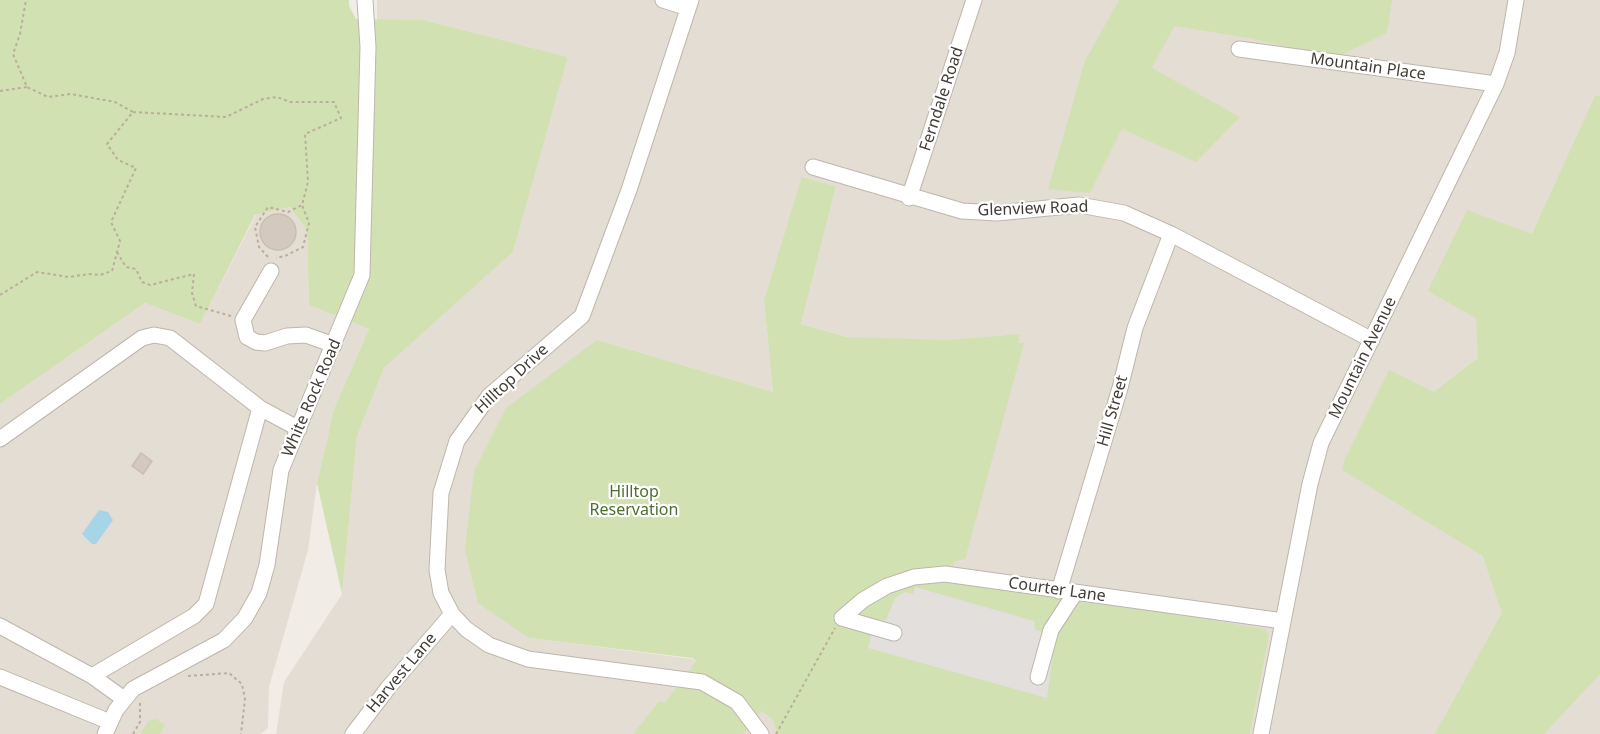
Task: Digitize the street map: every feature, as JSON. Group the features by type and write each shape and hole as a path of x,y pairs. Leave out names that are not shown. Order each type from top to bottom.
{"street":[{"name":"White Rock Road","path":"0,677 107,728 129,694 149,678 211,650 235,630 253,606 267,565 276,487 362,275 368,47 365,0"},
{"path":"663,0 690,4"},
{"name":"Ferndale Road","path":"909,198 974,0"},
{"name":"Mountain Avenue","path":"1261,734 1316,458 1496,84 1507,53 1516,0"},
{"name":"Hilltop Drive","path":"690,4 629,190 582,316 489,396 466,425 450,458 441,493 436,570 441,593 452,614 489,645 528,659 702,682 737,702 760,734"},
{"name":"Mountain Place","path":"1239,49 1496,84"},
{"name":"Glenview Road","path":"813,167 909,198 962,211 997,213 1060,206 1098,207 1137,217 1372,340"},
{"name":"Hill Street","path":"1059,591 1120,388 1135,328 1172,234"},
{"path":"271,271 243,320 248,336 260,344 300,335 334,345"},
{"path":"0,439 142,338 154,335 170,338 260,408 299,429"},
{"path":"92,676 194,616 206,604 260,408"},
{"name":"Courter Lane","path":"842,618 863,600 886,586 930,575 961,575 1059,591 1283,621"},
{"path":"1038,677 1051,630 1075,593"},
{"name":"Harvest Lane","path":"353,734 388,688 452,614"},
{"path":"842,618 894,633"},
{"path":"0,627 129,694"}],"path":[{"path":"26,0 20,34 13,54 27,87"},
{"path":"0,91 27,87 48,96 71,94 115,102 133,112 226,117 263,99 277,97 290,102 334,102 341,117 304,134 308,182 302,205 309,223 303,247 285,256 269,259 259,247 255,227 268,207 288,212 302,205"},
{"path":"0,295 37,272 69,277 100,275 112,271 120,241 111,222 136,168 118,160 107,144 133,112"},
{"path":"117,252 126,267 136,269 142,282 150,285 194,273 192,293 196,306 243,320"},
{"path":"776,734 826,639 842,618"},
{"path":"186,676 229,673 242,684 245,699 241,734"},
{"path":"129,694 141,709 137,728 133,734"},
{"path":"137,728 142,731"}],"shaded area":[{"path":"377,0 1600,0 1600,734 1250,734 1269,636 950,577 1020,334 880,346 801,324 836,186 803,177 764,300 773,392 597,340 529,638 692,659 773,720 777,734 735,734 659,701 633,734 276,734 284,682 342,594 357,436 384,368 513,252 568,57 424,20 377,20"},
{"path":"290,207 307,230 309,305 369,329 334,409 317,483 308,550 269,687 268,728 261,734 0,734 0,404 145,303 200,324 256,215"},
{"path":"915,587 1034,621 1035,629 1055,638 1047,698 868,648 875,621 886,620 895,598 905,592 913,594"}],"green space":[{"path":"0,0 349,0 349,6 356,19 424,20 568,57 513,252 384,368 357,436 342,594 317,483 334,409 369,329 309,305 307,230 290,207 255,215 200,324 145,303 0,404"},
{"path":"1119,0 1392,0 1387,33 1335,58 1249,38 1174,26 1152,68 1240,117 1196,162 1122,129 1090,193 1048,189 1085,61"},
{"path":"1595,96 1600,96 1600,674 1544,734 1435,734 1502,613 1483,556 1342,470 1344,461 1389,370 1434,392 1478,358 1476,318 1428,291 1467,210 1532,234"},
{"name":"Hilltop Reservation","path":"802,177 836,186 801,324 847,337 947,340 1020,334 1018,343 1024,343 965,559 955,561 950,577 1265,629 1269,636 1250,734 777,734 773,720 761,711 743,734 633,734 659,701 665,703 696,661 692,658 529,638 478,603 465,550 474,471 506,408 597,340 773,392 764,300"},
{"path":"156,719 165,725 160,734 141,734 148,721"}],"water":[{"path":"99,510 108,512 113,520 96,544 92,544 82,534"}],"building":[{"path":"278,214 291,219 296,232 291,245 278,250 265,245 260,232 265,219"},
{"path":"141,453 152,461 143,474 132,466"}]}
